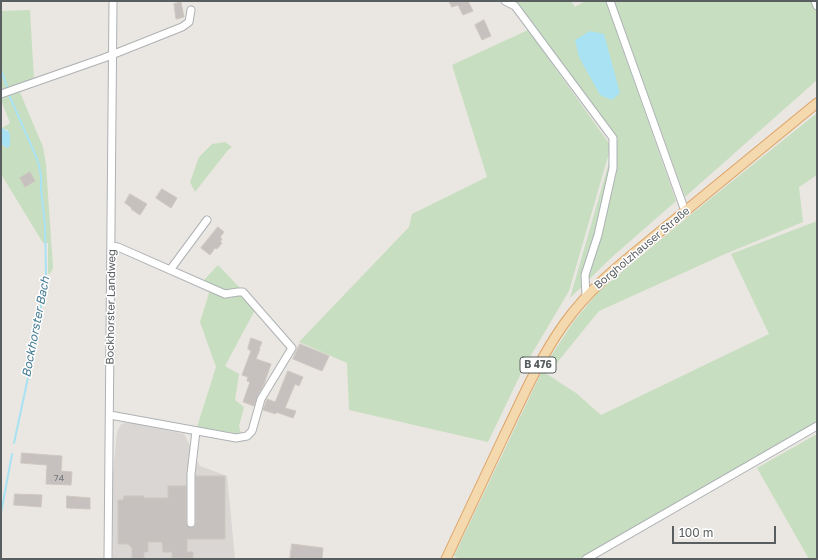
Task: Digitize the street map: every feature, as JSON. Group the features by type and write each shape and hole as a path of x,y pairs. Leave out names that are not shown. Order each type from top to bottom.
{"main road":[{"name":"Borgholzhauser Straße","path":"446,559 545,352 586,296 622,263 817,103"}],"street":[{"name":"Bockhorster Landweg","path":"108,559 112,1"},
{"path":"505,1 515,6 613,138 613,168 598,235 585,274 586,296"},
{"path":"610,1 686,211"},
{"path":"815,1 817,6"},
{"path":"1,94 104,58 182,28 189,22 191,10"},
{"path":"170,270 208,220"},
{"path":"110,416 236,438 247,436 252,432 261,399 292,348 243,292 225,294 118,247 111,246"},
{"path":"586,559 817,426"},
{"path":"191,523 191,474 196,431"}],"shaded area":[{"path":"130,422 184,434 200,466 227,476 235,559 113,559 112,486 117,432 121,424"}],"green space":[{"path":"514,1 571,1 575,7 585,1 606,1 676,201 612,257 570,298 616,138"},
{"path":"614,1 817,1 817,80 685,197"},
{"path":"30,10 34,80 1,91 1,11"},
{"path":"528,30 611,146 569,291 524,367 488,442 349,410 347,363 299,342 409,227 412,214 487,177 452,65"},
{"path":"19,90 43,147 46,165 53,268 50,274 48,273 48,243 43,243 1,174 1,144 5,147 8,130 2,128 10,123 1,100 1,96"},
{"path":"817,113 817,175 799,187 803,222 725,254 599,311 551,370 545,365 574,321 600,290"},
{"path":"225,142 232,147 195,192 190,182 199,157 212,144"},
{"path":"817,221 817,422 579,559 460,559 454,556 542,371 576,393 601,415 769,334 731,254"},
{"path":"218,265 240,288 224,291 203,281"},
{"path":"210,290 225,296 233,296 238,294 243,296 255,310 225,366 239,374 235,400 244,407 239,426 241,434 197,427 216,367 200,322"},
{"path":"817,434 817,559 809,559 757,468"}],"water":[{"path":"590,31 604,34 620,93 612,100 600,95 579,57 575,40"},
{"path":"1,127 10,133 10,145 7,148 1,144"}],"building":[{"path":"449,1 468,1 473,11 463,15 458,5 452,7"},
{"path":"181,2 184,17 176,19 174,4"},
{"path":"484,20 491,36 482,40 475,25"},
{"path":"30,172 35,181 25,187 20,178"},
{"path":"162,189 177,198 171,208 156,198"},
{"path":"130,194 147,204 140,215 125,203"},
{"path":"218,227 224,232 220,237 222,239 220,242 222,243 217,249 215,248 210,255 201,248"},
{"path":"251,338 262,342 256,359 271,364 254,406 243,402 250,382 247,381 248,377 242,375 251,351 248,349"},
{"path":"300,344 329,356 322,371 293,359"},
{"path":"288,371 303,377 299,386 295,384 285,408 296,411 293,418 276,412 276,414 263,410 267,399 275,402"},
{"path":"22,453 62,456 61,471 72,472 71,485 46,484 47,465 21,463"},
{"path":"196,476 225,476 225,539 187,539 187,552 193,552 193,558 172,558 172,552 163,552 162,542 148,542 148,552 144,552 144,559 132,559 132,548 128,544 118,544 118,500 123,500 124,496 168,498 168,486 186,486 186,523 189,527 193,527 196,523"},
{"path":"15,494 42,495 41,507 14,505"},
{"path":"67,496 90,498 90,509 67,508"},
{"path":"292,544 323,548 322,559 290,559"}],"waterway":[{"name":"Bockhorster Bach","path":"1,70 8,89"},
{"name":"Bockhorster Bach","path":"9,95 39,165 45,225 46,274 32,359 14,443"},
{"name":"Bockhorster Bach","path":"1,513 12,454"}]}
